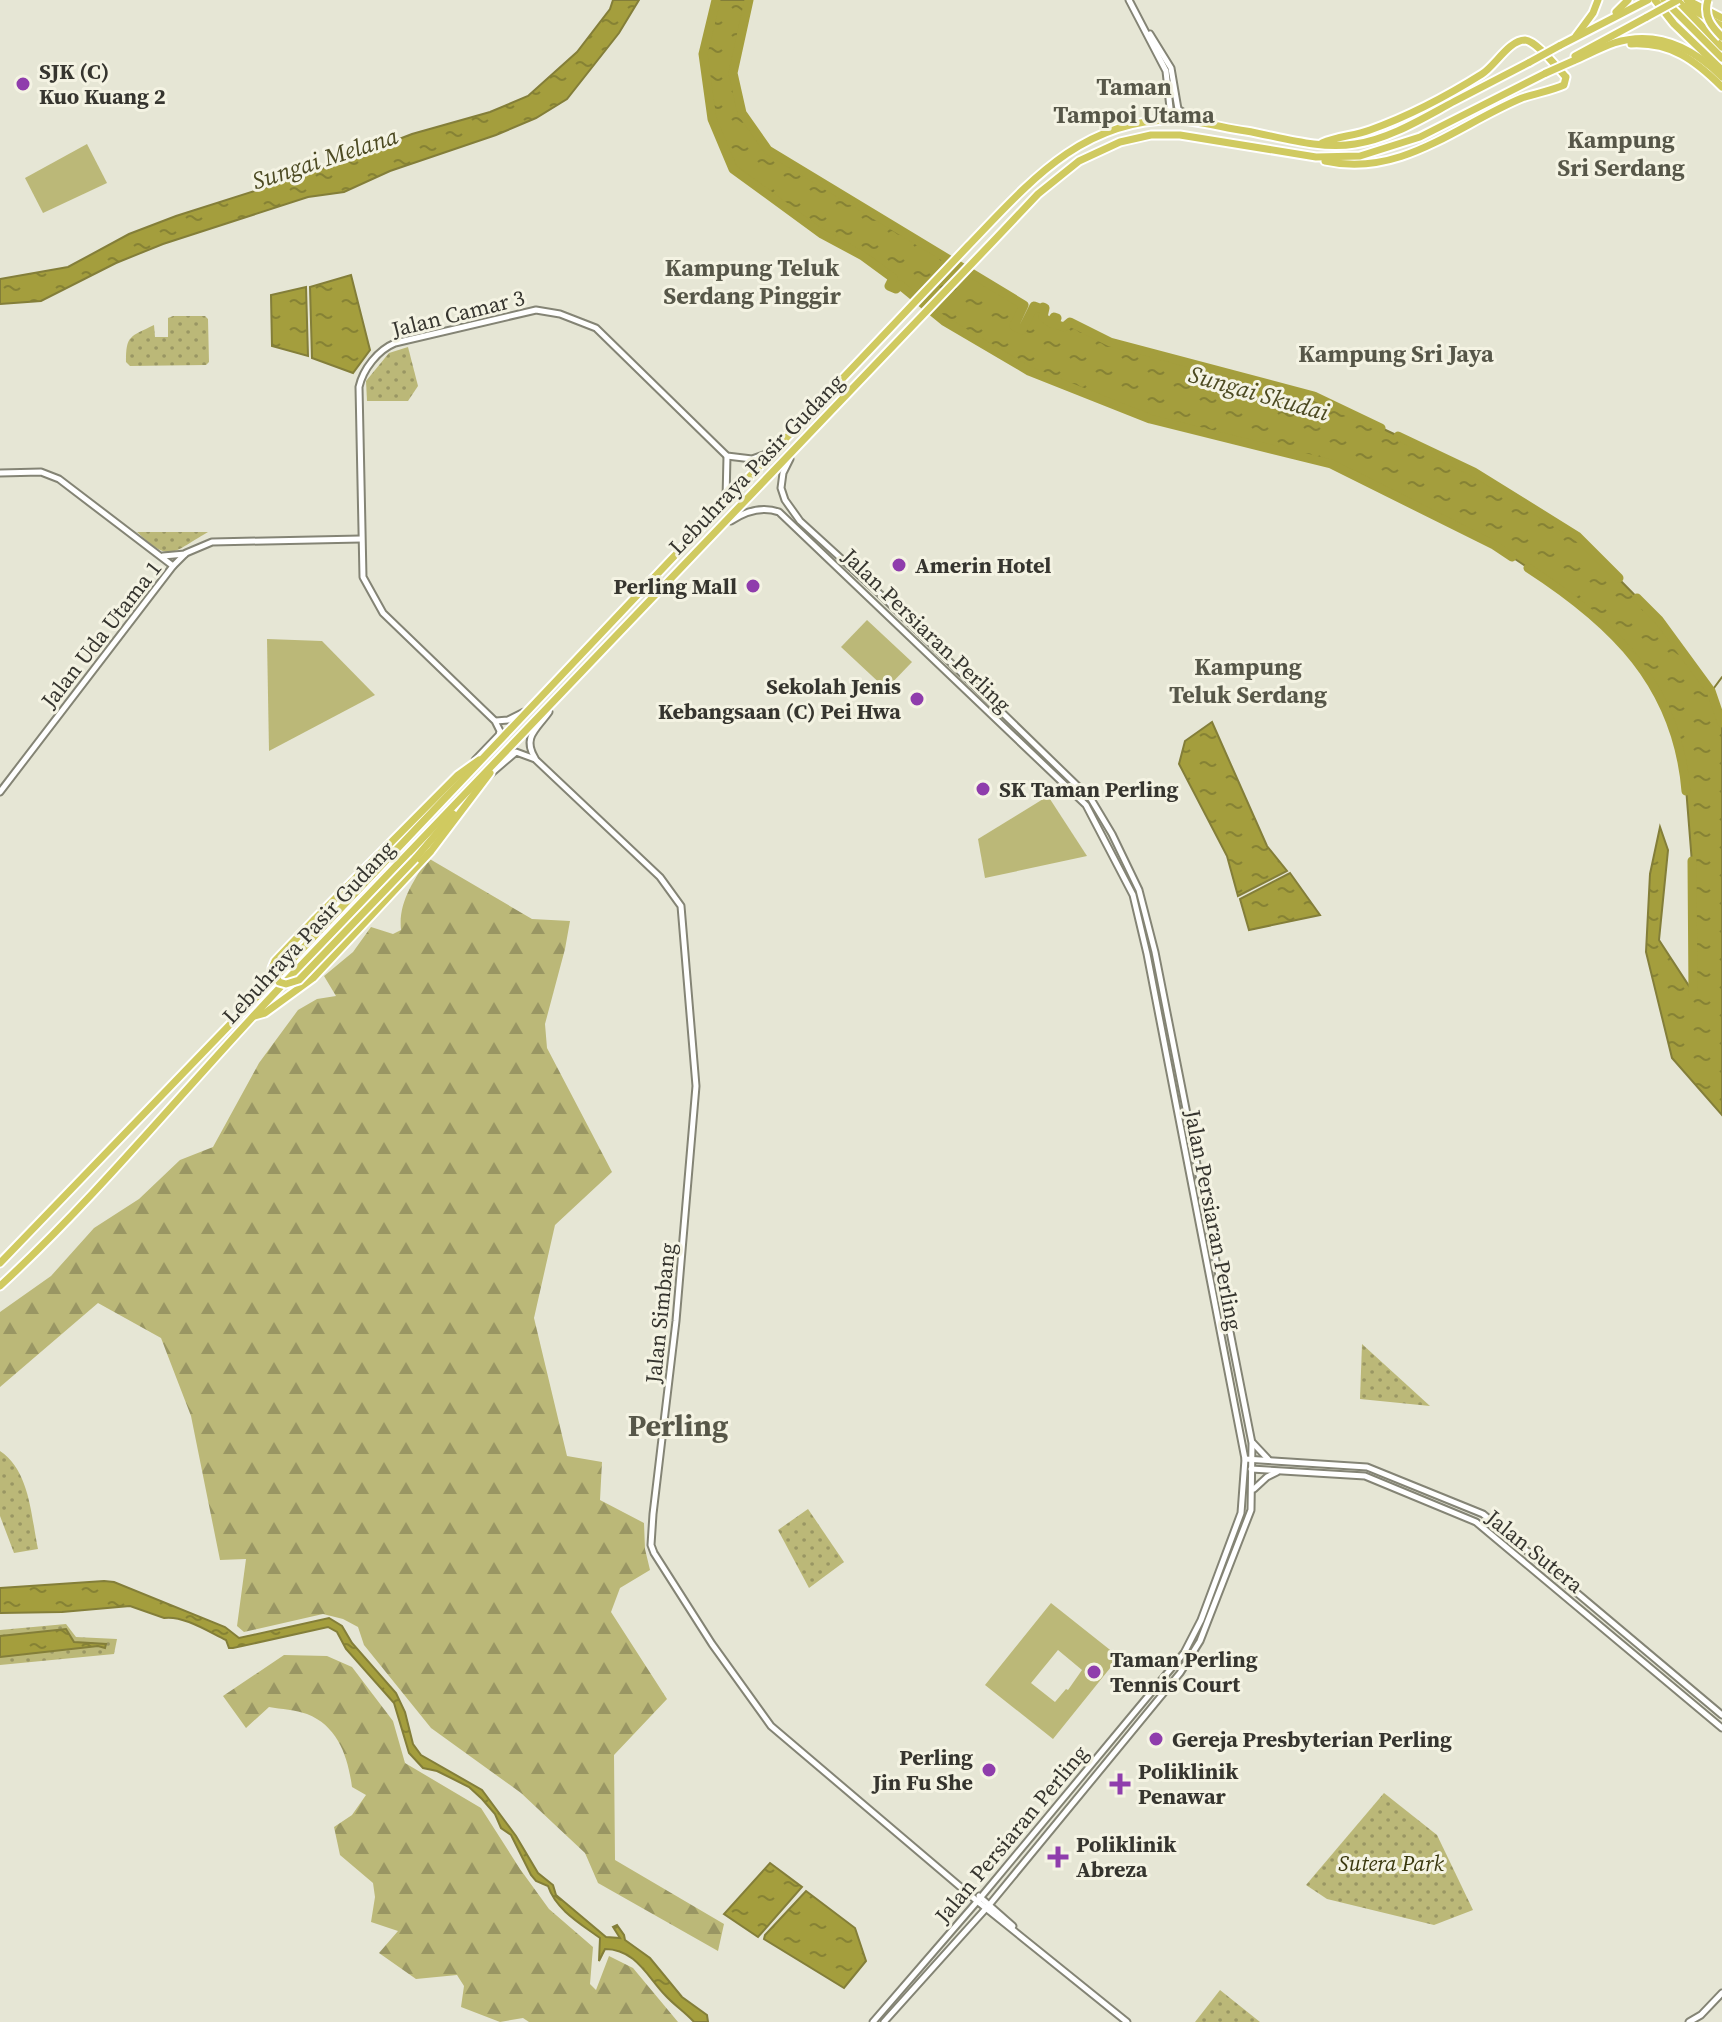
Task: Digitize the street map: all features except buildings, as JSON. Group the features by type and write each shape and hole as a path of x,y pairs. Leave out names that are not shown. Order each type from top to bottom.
{"highway":[{"path":"1575,38 1593,13 1598,0"},
{"name":"Lebuhraya Pasir Gudang","path":"0,1263 486,756 968,246 1028,184 1070,150 1118,129 1175,120 1320,144 1352,145 1397,131 1602,24 1632,3 1648,0"},
{"path":"1655,0 1674,24 1722,70"},
{"path":"1664,0 1722,58"},
{"path":"1677,0 1722,26"},
{"path":"1677,0 1722,47"},
{"name":"Lebuhraya Pasir Gudang","path":"0,1286 90,1199 254,1016 428,831 1038,194 1079,161 1120,142 1170,134 1316,157 1360,156 1402,145 1572,60 1677,0"},
{"path":"1687,0 1722,18"},
{"path":"1708,0 1706,13 1709,21 1722,37"},
{"path":"1572,60 1627,40 1658,39 1695,53 1722,77"},
{"path":"1316,157 1329,162 1371,164 1415,153 1523,98 1564,85 1566,77 1534,43 1526,40 1515,43 1482,74 1400,118 1320,144"},
{"path":"1590,54 1635,43 1669,48 1696,62 1722,87"},
{"path":"254,1016 265,1013 313,978 431,851 516,740"},
{"path":"467,802 299,980 286,984 279,982 272,968 275,961 471,764 486,756"}],"street":[{"path":"1129,0 1171,68 1178,109 1203,124"},
{"path":"1149,34 1166,71 1170,108 1152,122"},
{"name":"Jalan Camar 3","path":"495,721 383,613 363,577 359,387 362,377 382,350 395,343 536,310 560,314 596,328 727,456"},
{"path":"726,502 727,456 764,457 780,446"},
{"name":"Jalan Persiaran Perling","path":"792,454 783,473 781,488 785,500 800,521 880,594 1091,799 1130,870 1139,890 1155,952 1253,1460 1253,1490 1247,1522 1204,1632 1180,1673 988,1906 884,2022"},
{"path":"0,473 41,472 59,479 173,566"},
{"name":"Jalan Persiaran Perling","path":"717,530 747,512 770,509 779,512 1086,805 1133,895 1245,1459 1241,1513 1201,1620 1184,1653 987,1891 873,2022"},
{"name":"Jalan Uda Utama 1","path":"0,792 186,553 212,542 361,539"},
{"path":"159,555 169,558 186,553"},
{"path":"159,555 165,568 162,580"},
{"path":"535,759 528,746 529,740 565,690"},
{"path":"471,764 499,735 495,721 508,720 526,712"},
{"path":"484,780 516,752 535,759"},
{"name":"Jalan Simbang","path":"535,759 660,877 681,906 696,1086 680,1281 651,1545 712,1644 771,1726 1127,2022"},
{"path":"1252,1443 1269,1460"},
{"name":"Jalan Sutera","path":"1245,1459 1367,1467 1483,1514 1722,1715"},
{"name":"Jalan Sutera","path":"1245,1468 1365,1476 1476,1522 1722,1728"},
{"path":"1253,1490 1267,1477 1282,1471"},
{"path":"962,1887 976,1892 987,1891"},
{"path":"962,1887 969,1897 969,1910"},
{"path":"978,1916 994,1912 996,1896"},
{"path":"1689,2022 1701,2015 1722,1993"}],"green space":[{"path":"87,144 107,183 43,213 25,178"},
{"path":"205,316 208,319 209,362 206,365 130,366 126,362 126,353 131,338 154,325 155,337 168,337 168,318"},
{"path":"408,347 418,386 408,401 367,401 366,381 389,353"},
{"path":"137,532 208,532 178,550 165,552"},
{"path":"867,620 912,662 886,689 841,647"},
{"path":"267,639 322,641 375,695 269,751"},
{"path":"1048,796 1087,856 985,878 978,839"},
{"path":"428,858 532,919 570,921 545,1024 547,1048 612,1172 555,1225 534,1318 567,1456 602,1462 600,1500 644,1523 650,1570 620,1588 611,1612 667,1699 614,1755 615,1860 724,1924 718,1951 598,1883 585,1853 521,1793 431,1728 364,1645 358,1627 323,1614 244,1632 237,1626 246,1559 220,1560 191,1416 161,1338 98,1303 0,1387 0,1312 51,1276 94,1228 139,1199 180,1160 213,1147 259,1063 298,1010 317,999 336,996 324,976 353,952 371,927 393,934 401,930 405,901"},
{"path":"1362,1344 1430,1406 1360,1399"},
{"path":"0,1451 18,1470 23,1482 38,1549 14,1553 0,1516"},
{"path":"808,1509 844,1562 809,1588 778,1530"},
{"name":"Taman Perling Tennis Court","path":"1051,1603 1119,1657 1053,1739 985,1685","holes":["1058,1650 1082,1670 1055,1702 1031,1683"]},
{"path":"66,1624 76,1637 117,1639 114,1654 0,1665 0,1630"},
{"path":"284,1655 327,1656 352,1667 393,1721 405,1763 481,1808 549,1909 593,1947 590,1984 596,1990 609,1956 633,1968 678,2022 529,2022 523,2018 500,2022 461,2007 464,1986 457,1975 416,1979 379,1953 398,1931 371,1922 375,1897 373,1883 340,1855 334,1827 352,1815 366,1795 352,1787 348,1765 334,1734 318,1719 307,1714 269,1707 246,1728 223,1696"},
{"name":"Sutera Park","path":"1384,1793 1437,1835 1473,1910 1434,1925 1327,1899 1306,1885"},
{"path":"1220,1990 1260,2022 1195,2022"}],"water":[{"path":"613,0 639,0 619,33 567,99 536,118 390,171 344,192 308,197 163,244 116,263 41,301 0,304 0,279 68,267 129,234 176,216 311,173 412,134 490,112 528,96 577,52 610,9"},
{"name":"Sungai Skudai","path":"716,0 749,0 733,73 742,113 768,150 1024,305 1014,327 1022,330 1034,306 1043,307 1043,317 1051,323 1054,317 1057,318 1055,325 1064,327 1070,322 1110,342 1314,396 1474,472 1577,536 1659,620 1711,691 1722,723 1722,1115 1672,1058 1646,952 1650,874 1660,827 1668,850 1659,940 1693,992 1692,863 1685,775 1670,714 1645,673 1613,632 1569,595 1494,545 1331,464 1150,419 1029,371 944,322 901,285 896,289 889,286 893,278 863,256 822,234 733,169 712,119 703,54"},
{"path":"351,275 370,350 353,373 312,358 310,287"},
{"path":"306,287 308,356 272,346 271,295"},
{"path":"1212,722 1267,846 1287,871 1238,896 1227,856 1179,764 1185,741"},
{"path":"1290,873 1320,915 1249,930 1240,899"},
{"path":"114,1582 225,1627 239,1638 329,1618 342,1626 352,1643 396,1693 405,1712 413,1744 421,1755 482,1790 516,1836 538,1873 553,1885 556,1895 606,1937 620,1938 613,1927 617,1925 625,1940 650,1958 682,1997 707,2015 708,2022 694,2022 665,1995 640,1965 624,1954 605,1949 599,1961 600,1938 563,1909 548,1886 536,1881 511,1835 501,1828 495,1814 482,1799 469,1787 437,1771 423,1768 409,1753 394,1703 346,1649 337,1632 328,1627 229,1648 226,1640 196,1625 130,1606 0,1613 0,1588"},
{"path":"66,1629 74,1642 106,1644 105,1648 98,1646 0,1657 0,1636"},
{"path":"770,1863 802,1887 758,1937 724,1914"},
{"path":"806,1891 855,1928 866,1961 844,1988 764,1939"}],"waterway":[{"path":"716,0 703,54 712,119 733,169 822,234 863,256 893,278 889,286 896,289 900,285 944,321 1029,371 1150,419 1331,464 1494,545 1512,557"},
{"name":"Sungai Skudai","path":"749,0 733,73 742,113 768,150 1024,305 1014,326 1022,330 1034,306 1043,307 1043,317 1051,323 1054,317 1057,318 1055,324 1064,327 1070,322 1110,342 1314,396 1381,428"},
{"path":"1398,436 1474,472 1577,536 1619,578"},
{"path":"1528,568 1587,611 1636,660 1669,719 1680,753 1686,791"},
{"path":"1637,598 1659,620 1711,691 1722,723"},
{"path":"1711,692 1722,677"},
{"path":"1692,861 1693,994"}],"place":[{"name":"SJK (C) Kuo Kuang 2","path":"23,84"},
{"name":"Amerin Hotel","path":"899,565"},
{"name":"Perling Mall","path":"753,586"},
{"name":"Sekolah Jenis Kebangsaan (C) Pei Hwa","path":"917,699"},
{"name":"SK Taman Perling","path":"983,789"},
{"name":"Taman Perling Tennis Court","path":"1094,1672"},
{"name":"Gereja Presbyterian Perling","path":"1156,1739"},
{"name":"Perling Jin Fu She","path":"989,1770"},
{"name":"Poliklinik Penawar","path":"1120,1784"},
{"name":"Poliklinik Abreza","path":"1058,1857"}],"district":[{"name":"Taman Tampoi Utama","path":"1134,100"},
{"name":"Kampung Sri Serdang","path":"1621,153"},
{"name":"Kampung Teluk Serdang Pinggir","path":"752,281"},
{"name":"Kampung Sri Jaya","path":"1396,353"},
{"name":"Kampung Teluk Serdang","path":"1248,680"},
{"name":"Perling","path":"678,1425"}],"water label":[{"name":"Sungai Melana","path":"325,158"}]}
